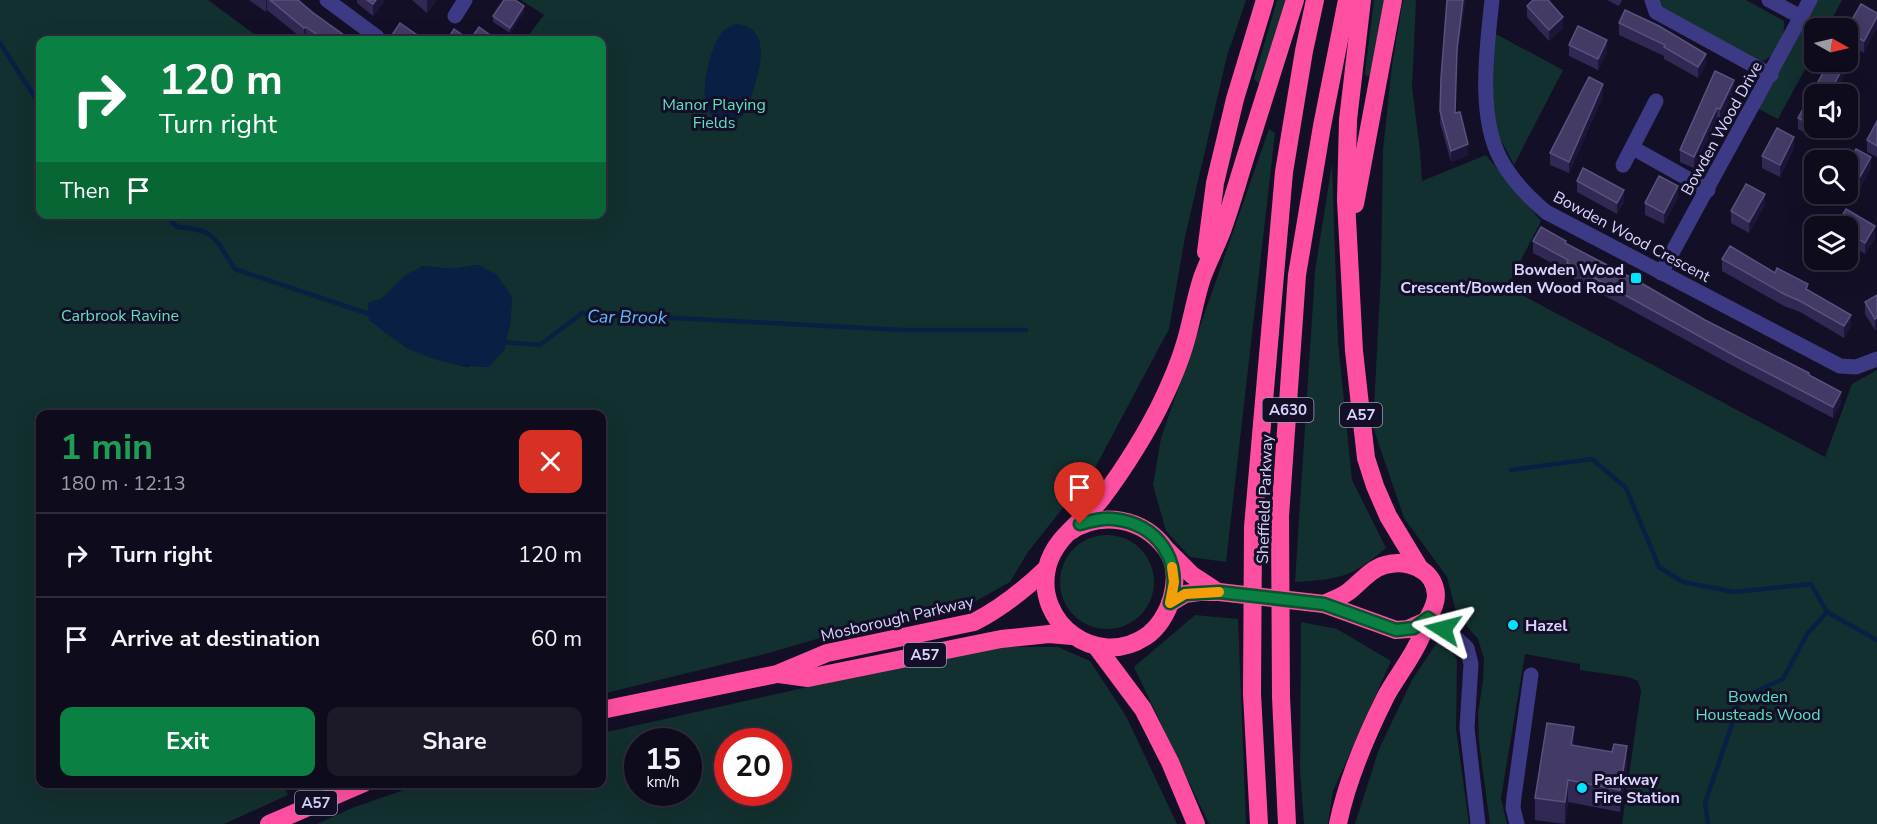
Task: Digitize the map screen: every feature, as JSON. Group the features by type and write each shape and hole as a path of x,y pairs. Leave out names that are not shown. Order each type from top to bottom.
{"highway":[{"path":"1202,278 1215,183 1235,99 1265,0"},
{"name":"A57","path":"1167,550 1171,559 1174,582 1170,603 1164,618 1146,637 1122,646 1096,646 1072,636 1049,606 1046,593 1047,568 1051,556 1069,532 1101,500 1126,463 1164,398 1183,351 1202,278 1223,227 1295,0"},
{"name":"Sheffield Parkway","path":"1259,824 1252,694 1253,527 1284,172 1298,81 1315,0"},
{"name":"Sheffield Parkway","path":"1287,824 1281,697 1280,516 1297,275 1322,126 1347,0"},
{"name":"A57","path":"1170,603 1185,594 1219,592 1324,604 1396,630 1408,630 1427,620 1434,608 1436,595 1433,582 1426,572 1420,569 1384,508 1366,458 1354,351 1346,200 1348,120 1362,0"},
{"path":"1350,248 1356,197 1393,0"},
{"name":"A57","path":"1069,532 1080,524 1091,521 1110,519 1129,522 1146,530 1192,575 1219,592"},
{"path":"1324,604 1348,592 1381,566 1401,564 1420,569"},
{"name":"Mosborough Parkway","path":"606,709 777,674 827,653 974,622 1010,602 1047,568"},
{"path":"1338,824 1366,739 1386,698 1420,639 1427,620"},
{"name":"Mosborough Parkway","path":"777,674 808,678 1009,638 1049,634 1072,636"},
{"path":"1096,646 1143,709 1170,762 1196,824"},
{"name":"A57","path":"268,824 352,788"}],"street":[{"path":"454,15 465,0"},
{"name":"Bowden Wood Crescent","path":"1492,0 1485,60 1488,124 1500,158 1526,195 1546,212 1840,366 1856,367 1877,359"},
{"path":"1652,0 1656,12 1771,75"},
{"path":"1769,0 1801,17"},
{"name":"Bowden Wood Drive","path":"1661,273 1810,0"},
{"path":"332,2 375,36"},
{"path":"1623,165 1656,101"},
{"path":"1633,148 1708,190"},
{"path":"1427,620 1456,638 1467,648 1471,664 1467,728 1478,824"},
{"path":"1517,824 1513,808 1514,797 1531,675"}],"green space":[{"path":"0,0 208,0 257,36 36,36 36,219 606,219 606,36 528,36 544,15 521,0 1246,0 1227,56 1185,237 1169,329 1096,466 1028,552 1010,582 960,610 858,627 765,654 606,693 606,410 36,410 36,788 285,788 288,795 224,824 0,824","holes":["479,265 512,297 510,324 504,350 468,367 438,360 405,347 368,303 381,299 423,266 451,269"]},
{"path":"1277,0 1291,0 1259,84 1254,79"},
{"path":"1374,0 1384,0 1370,76 1366,76 1365,73"},
{"name":"Bowden Housteads Wood","path":"1403,0 1416,0 1412,87 1422,181 1486,155 1541,221 1507,287 1825,457 1852,384 1877,370 1877,824 1622,824 1641,691 1638,681 1628,677 1580,670 1580,664 1525,654 1501,798 1507,824 1490,824 1479,742 1478,714 1484,659 1478,639 1457,615 1447,577 1404,518 1373,427 1381,273 1383,150 1392,65"},
{"path":"1660,0 1746,0 1784,21 1782,39 1769,58 1763,61 1754,59 1663,9"},
{"path":"1815,0 1842,0 1832,18 1805,18"},
{"path":"1804,20 1804,71 1778,119 1757,108"},
{"path":"1494,33 1563,70 1514,165 1494,127 1490,80"},
{"path":"1269,129 1275,133 1226,562 1190,557 1166,531 1153,485 1161,438"},
{"path":"1332,164 1338,342 1352,480 1386,548 1363,566 1344,575 1323,580 1295,582 1315,271"},
{"path":"1107,535 1125,539 1140,549 1150,564 1154,582 1150,600 1140,615 1125,625 1107,629 1089,625 1074,615 1064,600 1060,582 1064,564 1074,549 1089,539"},
{"path":"1195,615 1238,619 1246,824 1209,824 1134,667"},
{"path":"1301,622 1337,629 1391,661 1333,791 1328,824 1304,824 1300,771"},
{"path":"1438,641 1447,646 1457,659 1456,729 1469,824 1355,824 1379,749 1412,680"},
{"path":"996,647 1058,647 1090,661 1126,716 1177,824 317,824 352,808 410,788 606,788 606,732 624,728 624,806 702,806 702,728 624,728"}],"water":[{"path":"736,24 748,27 755,33 761,51 758,73 748,108 735,121 711,115 706,104 705,83 710,59 718,38 723,31"},
{"path":"479,265 497,275 512,297 510,324 504,350 489,367 467,366 422,355 399,342 369,320 368,303 381,299 404,276 423,266 451,269"}],"building":[{"path":"270,0 298,0 345,36 319,36 306,27 304,28"},
{"path":"504,0 515,0 524,6 510,28 493,16"},
{"path":"1447,0 1463,0 1457,49 1455,113 1460,112 1468,144 1451,151 1440,111"},
{"path":"1533,0 1548,0 1563,17 1549,30 1527,6"},
{"path":"1861,4 1877,13 1864,41 1858,38 1858,18 1853,18"},
{"path":"1625,10 1659,26 1706,54 1698,67 1664,47 1665,45 1619,23"},
{"path":"400,23 419,36 391,36"},
{"path":"1578,26 1607,40 1598,59 1569,45"},
{"path":"479,27 489,36 473,36"},
{"path":"454,29 464,36 450,36"},
{"path":"1715,71 1734,80 1720,109 1717,108 1694,157 1680,150"},
{"path":"1823,72 1841,72 1834,84 1817,84"},
{"path":"1589,77 1603,84 1569,162 1550,153"},
{"path":"1804,107 1804,121 1798,118"},
{"path":"1877,121 1877,146 1867,140"},
{"path":"1777,128 1794,137 1780,165 1762,156"},
{"path":"1858,150 1871,157 1858,180"},
{"path":"1583,168 1624,190 1617,203 1577,181"},
{"path":"1659,176 1678,186 1664,213 1645,203"},
{"path":"1746,184 1765,194 1749,222 1731,211"},
{"path":"1846,209 1858,216 1842,216"},
{"path":"1858,216 1875,226 1865,243 1858,239"},
{"path":"1541,227 1566,241 1565,243 1705,320 1809,373 1841,392 1833,407 1567,263 1568,260 1533,241"},
{"path":"1730,246 1775,273 1777,268 1808,284 1806,289 1851,315 1844,326 1722,259"},
{"path":"1877,295 1877,318 1875,319 1865,302"},
{"path":"1547,723 1574,727 1571,745 1612,752 1614,744 1627,746 1620,790 1568,780 1565,802 1535,798"}],"waterway":[{"name":"Car Brook","path":"0,43 36,99"},
{"name":"Car Brook","path":"170,219 177,227 207,233 218,243 235,269 372,315"},
{"name":"Car Brook","path":"501,342 540,345 582,313 902,330 1026,330"},
{"name":"Car Brook","path":"1511,470 1592,459 1626,488 1659,567 1683,582 1734,592 1811,584 1827,612 1877,640"},
{"path":"1708,824 1705,803 1741,698 1783,679 1807,634 1827,612"}],"slow traffic":[{"path":"1172,567 1174,582 1170,603 1185,594 1219,592"}],"place":[{"name":"Bowden Wood Crescent/Bowden Wood Road","path":"1636,278"},
{"name":"Hazel","path":"1513,625"},
{"name":"Parkway Fire Station","path":"1582,788"}],"route":[{"path":"1080,524 1110,519 1129,522 1146,530 1167,550 1171,559 1174,582 1170,603 1185,594 1219,592 1324,604 1346,610 1380,626 1396,630 1414,628 1428,618 1443,629"}],"park label":[{"name":"Manor Playing Fields","path":"714,113"},
{"name":"Carbrook Ravine","path":"120,315"}]}
